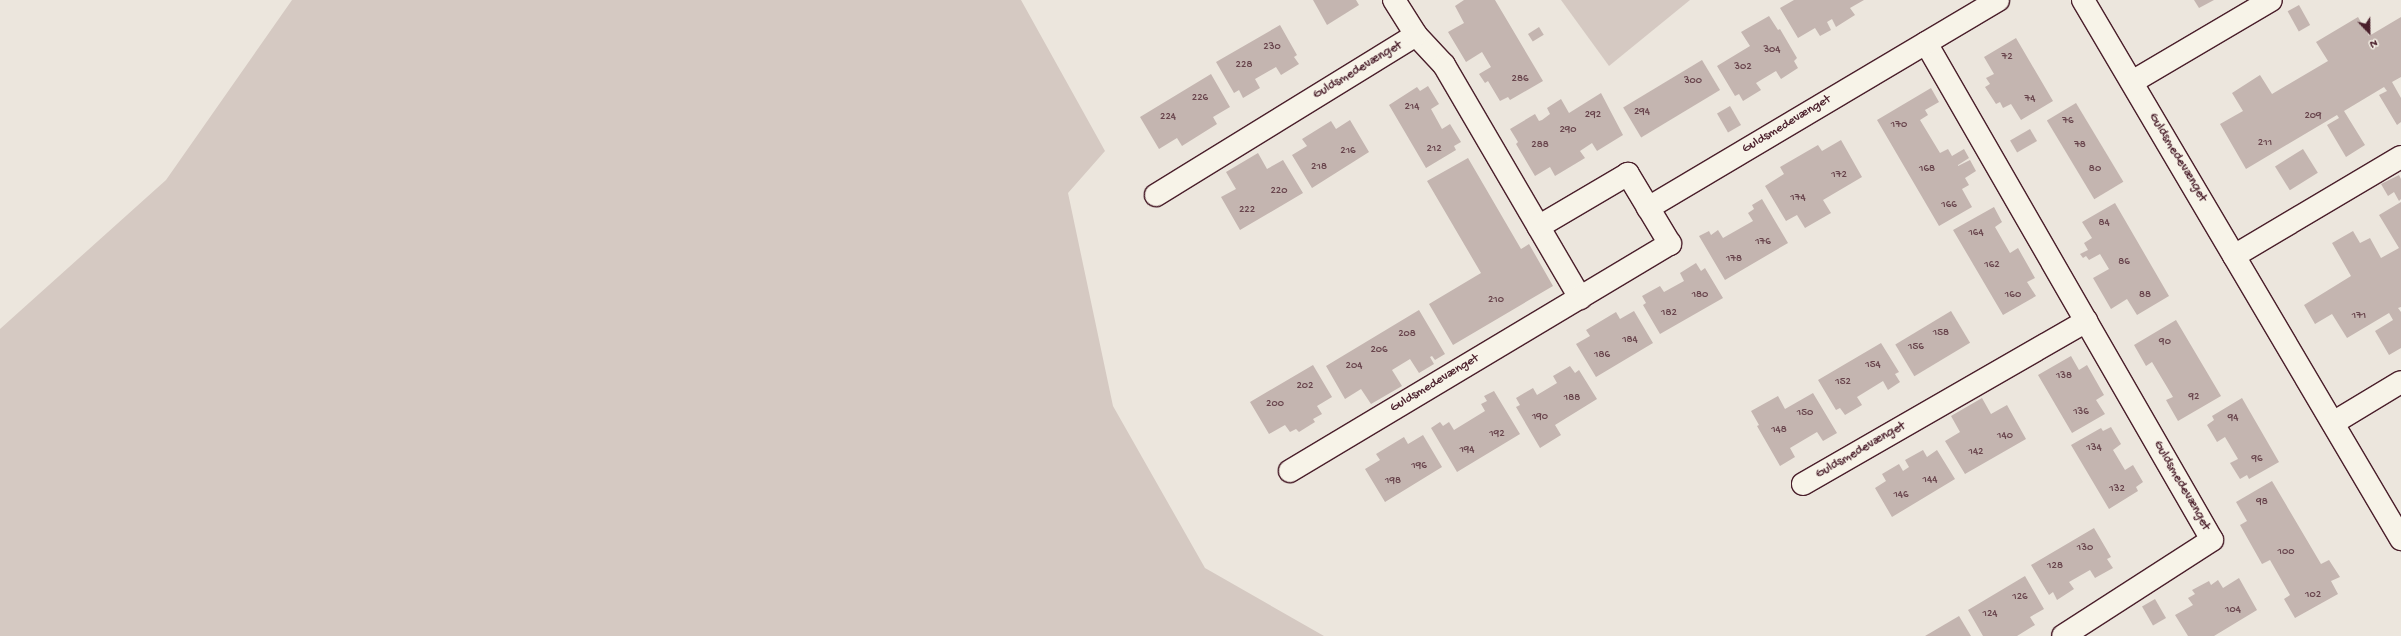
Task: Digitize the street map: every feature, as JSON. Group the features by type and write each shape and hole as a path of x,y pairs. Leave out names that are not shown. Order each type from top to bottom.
{"street":[{"name":"Guldsmedevænget","path":"1394,0 1416,36 1444,65 1580,298"},
{"name":"Guldsmedevænget","path":"1648,208 1998,0"},
{"name":"Guldsmedevænget","path":"2083,0 2401,539"},
{"path":"2132,82 2271,0"},
{"name":"Guldsmedevænget","path":"1156,195 1416,36"},
{"name":"Guldsmedevænget","path":"1926,43 2212,540 2063,636"},
{"path":"2234,256 2401,157"},
{"name":"Guldsmedevænget","path":"1290,471 1670,244 1628,174 1538,227"},
{"name":"Guldsmedevænget","path":"1803,484 2086,321"},
{"path":"2333,423 2401,382"}],"shaded area":[{"path":"292,0 1021,0 1105,151 1068,193 1113,406 1205,568 1324,636 0,636 0,329 166,180"},
{"path":"1561,0 1690,0 1609,66"}],"building":[{"path":"1313,0 1356,0 1359,5 1327,25"},
{"path":"1464,0 1495,0 1543,81 1510,100 1508,97 1500,101 1488,81 1485,83 1479,74 1491,67 1482,52 1466,62 1448,32 1464,23 1455,6"},
{"path":"1794,0 1864,0 1850,8 1855,15 1836,27 1832,19 1827,22 1831,30 1820,36 1815,28 1798,38 1780,8"},
{"path":"2194,0 2214,0 2199,8"},
{"path":"2299,5 2310,25 2299,31 2288,11"},
{"path":"1769,16 1778,30 1780,29 1797,58 1794,61 1798,68 1781,79 1776,71 1756,83 1761,90 1743,101 1739,94 1735,96 1717,66 1750,46 1741,32"},
{"path":"2358,17 2369,36 2401,17 2401,77 2392,82 2401,98 2401,122 2397,125 2379,95 2387,91 2384,87 2344,111 2365,145 2346,157 2327,125 2339,118 2337,115 2246,169 2220,124 2243,111 2232,93 2260,75 2272,94 2328,61 2316,42"},
{"path":"1280,25 1297,55 1294,57 1299,64 1281,75 1276,67 1255,79 1260,88 1243,98 1239,90 1234,93 1216,62"},
{"path":"1539,27 1544,35 1533,42 1528,34"},
{"path":"2016,38 2053,101 2021,120 2011,104 2003,108 2000,102 1996,104 1985,87 1990,84 1986,78 1994,74 1984,57"},
{"path":"1702,60 1720,90 1641,137 1623,107"},
{"path":"1211,74 1230,107 1213,117 1217,124 1182,146 1177,138 1159,149 1140,117"},
{"path":"1428,86 1439,104 1431,109 1442,129 1450,124 1461,142 1454,146 1456,150 1426,168 1389,105 1417,87 1420,91"},
{"path":"1931,88 1939,102 1925,110 1928,115 1920,120 1940,153 1948,149 1952,156 1964,149 1969,158 1958,166 1970,160 1976,171 1965,178 1969,185 1962,189 1972,207 1939,226 1877,120"},
{"path":"1601,93 1623,135 1597,151 1592,143 1580,151 1585,158 1555,176 1550,167 1535,176 1516,144 1518,142 1510,129 1535,114 1539,121 1542,120 1550,114 1547,108 1561,99 1569,113"},
{"path":"2076,103 2123,182 2094,199 2047,121"},
{"path":"1730,106 1741,125 1728,133 1717,114"},
{"path":"1350,120 1369,152 1312,188 1292,155 1307,146 1302,139 1331,121 1336,129"},
{"path":"2030,129 2037,141 2017,153 2010,140"},
{"path":"1841,140 1862,177 1823,200 1831,213 1805,228 1797,215 1786,221 1765,186 1784,174 1780,167 1818,145 1822,151"},
{"path":"2303,149 2318,173 2290,190 2275,166"},
{"path":"1258,153 1267,169 1283,160 1303,193 1240,230 1221,197 1236,189 1226,172"},
{"path":"1468,158 1521,249 1529,244 1553,286 1453,345 1429,304 1481,273 1427,181"},
{"path":"2399,175 2401,179 2401,199 2399,201 2394,192 2388,196 2381,184"},
{"path":"1762,199 1788,243 1725,280 1699,236 1709,231 1711,235 1718,230 1723,238 1753,221 1748,213 1754,209 1752,205"},
{"path":"2401,202 2401,307 2398,308 2401,312 2401,348 2389,355 2375,331 2393,320 2389,313 2347,338 2332,314 2315,324 2304,305 2351,276 2332,243 2353,231 2360,243 2370,238 2381,258 2399,248 2379,215"},
{"path":"2115,203 2169,296 2137,315 2127,299 2111,309 2093,278 2109,269 2100,254 2089,260 2086,256 2083,258 2080,254 2088,250 2084,243 2092,238 2082,222"},
{"path":"1994,207 2002,222 1995,227 2010,253 2018,248 2035,278 2027,282 2036,296 2003,315 1953,230"},
{"path":"1696,263 1701,271 1705,268 1723,298 1660,334 1643,305 1646,303 1642,296 1660,286 1664,292 1684,281 1680,273"},
{"path":"1419,310 1445,354 1435,360 1432,356 1430,357 1434,364 1419,373 1410,359 1392,370 1402,386 1371,404 1361,389 1345,399 1326,366"},
{"path":"1634,311 1653,343 1596,377 1576,344 1590,336 1586,330 1616,312 1620,319"},
{"path":"1951,311 1970,343 1914,376 1895,344"},
{"path":"2176,320 2221,396 2178,421 2166,400 2173,397 2152,362 2146,366 2134,345"},
{"path":"1881,343 1899,372 1895,374 1900,382 1888,390 1883,381 1857,397 1862,405 1845,415 1840,408 1836,410 1818,380"},
{"path":"2071,356 2079,370 2087,365 2104,395 2096,400 2105,414 2072,433 2038,375"},
{"path":"1313,365 1332,397 1317,406 1322,414 1313,419 1315,422 1299,432 1296,429 1290,432 1285,425 1269,434 1250,402"},
{"path":"1570,366 1575,373 1579,370 1597,399 1555,425 1561,435 1540,448 1516,407 1520,405 1516,398 1533,388 1537,395 1557,383 1553,376"},
{"path":"1494,391 1520,434 1457,472 1431,428 1440,422 1443,426 1449,422 1454,430 1485,411 1481,404 1487,401 1484,396"},
{"path":"1813,393 1837,433 1823,441 1817,432 1790,448 1795,457 1780,466 1757,426 1759,425 1751,411 1778,396 1785,409"},
{"path":"1982,398 1991,414 2007,405 2026,439 1965,474 1945,441 1960,432 1951,416"},
{"path":"2242,398 2279,462 2249,479 2247,475 2240,479 2230,463 2238,459 2225,437 2217,442 2207,425 2214,420 2212,416"},
{"path":"2111,427 2121,444 2113,450 2125,470 2133,465 2143,482 2136,487 2138,491 2109,509 2071,445 2101,428 2103,431"},
{"path":"1423,435 1442,467 1385,502 1365,469 1380,460 1376,454 1404,437 1408,444"},
{"path":"1923,450 1927,457 1937,450 1955,479 1892,517 1875,488 1886,481 1882,474 1899,464 1903,471 1909,467 1905,460"},
{"path":"2272,481 2321,564 2329,560 2340,577 2331,581 2338,594 2295,618 2284,599 2290,595 2270,560 2262,564 2240,525 2247,521 2236,502"},
{"path":"2094,528 2111,557 2107,559 2113,568 2095,578 2090,570 2069,582 2074,589 2057,600 2053,592 2049,595 2031,565"},
{"path":"2025,576 2044,609 2030,617 2035,625 2017,636 1983,636 1968,610"},
{"path":"2239,578 2257,610 2214,636 2188,636 2175,615 2193,605 2188,598 2195,594 2192,590 2209,581 2211,585 2218,580 2223,588"},
{"path":"2155,599 2166,618 2153,626 2142,607"},
{"path":"1959,616 1971,636 1925,636"}]}
